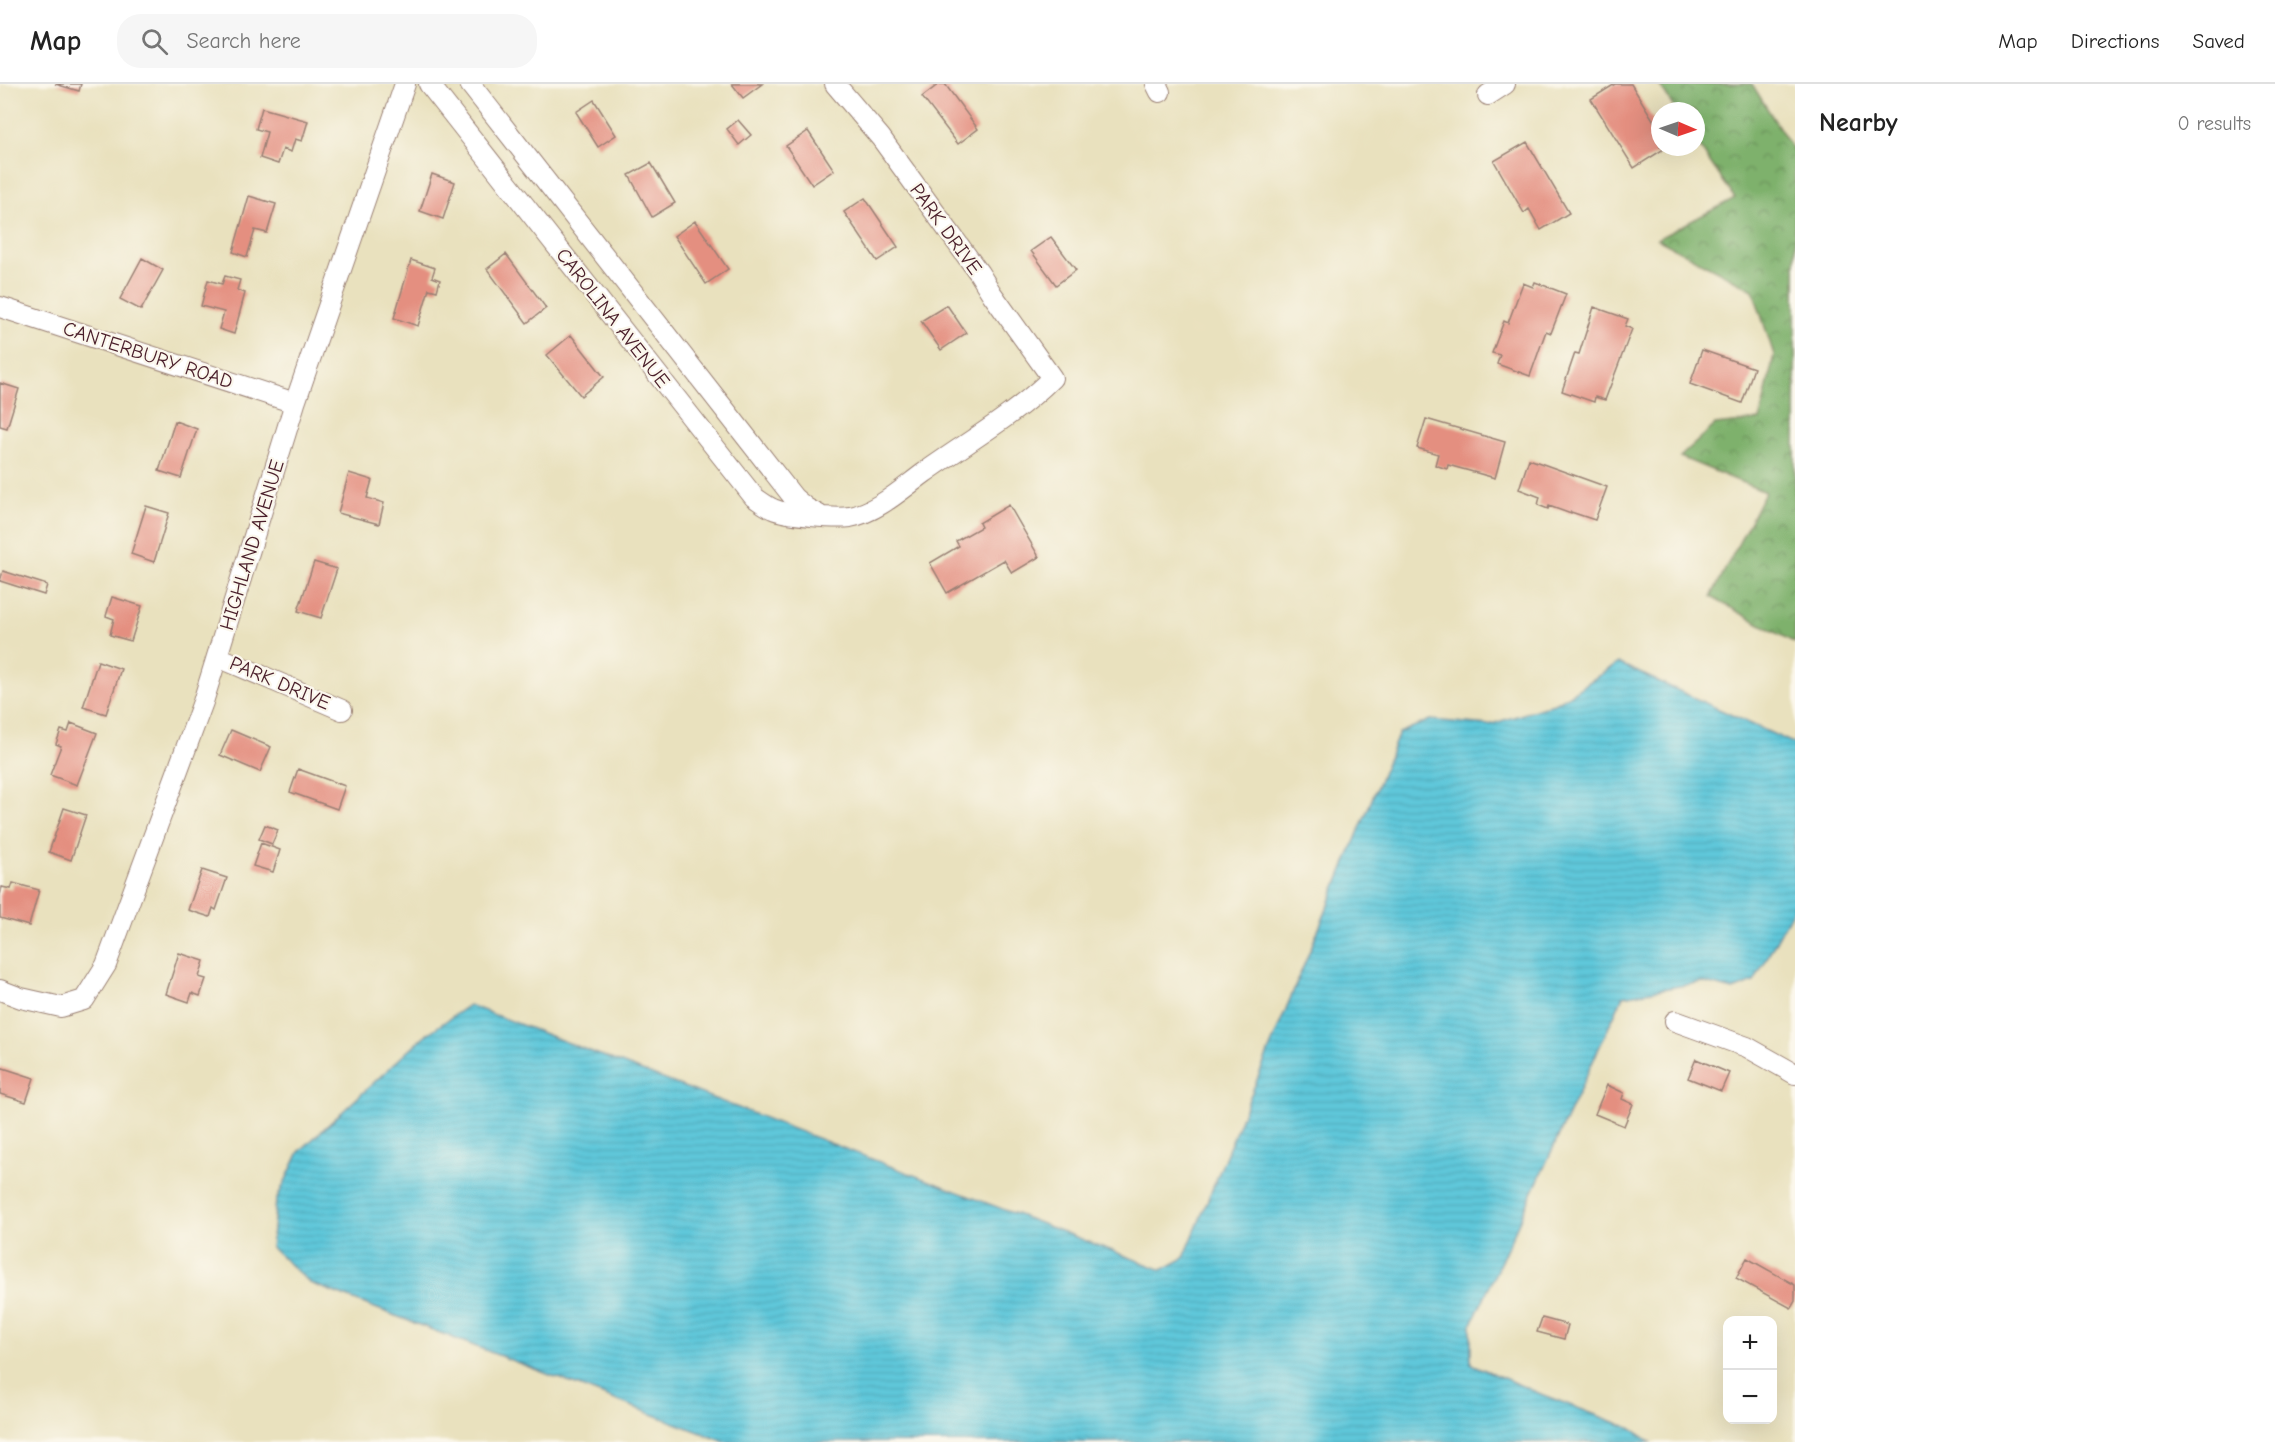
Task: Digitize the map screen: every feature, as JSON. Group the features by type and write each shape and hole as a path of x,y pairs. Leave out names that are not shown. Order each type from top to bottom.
{"street":[{"name":"HIGHLAND AVENUE","path":"0,990 21,998 61,1007 84,1000 106,965 203,702 296,403 405,84"},
{"name":"CAROLINA AVENUE","path":"429,84 754,497 773,509 801,515 834,518 850,517 865,512 895,494 1024,404 1052,378"},
{"name":"CAROLINA AVENUE","path":"470,84 794,498 819,515"},
{"name":"PARK DRIVE","path":"835,84 880,138 979,273 1052,378"},
{"path":"605,307 629,287"},
{"name":"CANTERBURY ROAD","path":"0,308 296,403"},
{"name":"PARK DRIVE","path":"218,657 342,710"},
{"path":"1675,1021 1747,1047 1795,1074"}],"green space":[{"path":"1659,84 1752,84 1795,153 1795,643 1711,597 1765,492 1680,457 1715,425 1760,420 1774,355 1753,290 1657,239 1735,198 1705,155 1705,102 1670,102"}],"water":[{"path":"1618,663 1795,744 1795,906 1754,982 1733,990 1702,982 1623,996 1471,1326 1471,1364 1543,1395 1630,1428 1651,1442 725,1442 310,1283 271,1247 276,1201 299,1152 423,1037 469,1005 1162,1270 1184,1258 1399,733 1430,720 1489,725 1557,703"}],"building":[{"path":"55,84 81,84 79,91"},
{"path":"732,84 762,84 743,98"},
{"path":"939,84 945,84 978,129 958,144 922,97"},
{"path":"1615,84 1631,84 1651,116 1651,156 1653,156 1634,168 1591,99"},
{"path":"594,100 616,135 598,147 576,112"},
{"path":"262,108 308,121 302,141 295,139 291,152 283,149 278,164 260,158 267,132 256,129"},
{"path":"738,120 751,135 739,145 727,129"},
{"path":"808,131 834,170 812,185 786,146"},
{"path":"1527,142 1569,213 1541,230 1529,209 1524,213 1494,161"},
{"path":"651,163 675,203 652,217 629,175"},
{"path":"432,174 455,182 443,219 420,211"},
{"path":"249,196 276,204 267,233 255,230 247,257 233,252"},
{"path":"865,198 898,247 877,261 844,212"},
{"path":"695,221 728,269 706,284 674,236"},
{"path":"1051,237 1076,270 1056,285 1031,251"},
{"path":"506,254 546,308 527,323 487,269"},
{"path":"142,258 163,270 141,310 120,299"},
{"path":"411,260 435,268 432,277 440,280 437,291 429,289 418,326 394,318"},
{"path":"225,276 240,280 237,290 245,293 234,334 219,329 224,312 201,306 208,280 222,284"},
{"path":"1535,282 1566,294 1551,333 1546,331 1530,376 1497,364 1500,355 1492,353 1504,321 1508,323 1523,283 1533,287"},
{"path":"947,305 966,333 941,350 921,321"},
{"path":"1594,307 1628,319 1625,326 1632,329 1605,400 1595,397 1594,402 1562,391 1575,353 1579,354"},
{"path":"571,335 604,377 581,396 547,355"},
{"path":"1702,350 1754,368 1742,403 1690,384"},
{"path":"0,383 19,389 7,428 0,426"},
{"path":"1426,419 1505,442 1495,478 1448,465 1447,469 1435,465 1438,454 1417,448"},
{"path":"175,421 197,429 181,478 159,471"},
{"path":"1529,459 1607,487 1595,520 1549,506 1548,509 1538,505 1540,497 1519,489"},
{"path":"349,473 372,480 367,498 384,503 379,524 338,513"},
{"path":"1009,505 1039,557 1012,573 1004,560 947,593 930,563 959,546 956,541 981,527 979,523"},
{"path":"146,506 169,513 154,562 131,554"},
{"path":"314,562 337,569 321,618 298,611"},
{"path":"3,571 47,585 44,595 0,581"},
{"path":"112,597 142,606 131,641 110,635 114,619 106,616"},
{"path":"98,661 121,669 106,714 83,707"},
{"path":"71,723 97,733 77,785 50,775 61,746 56,744 61,730 68,732"},
{"path":"231,730 271,747 260,772 220,755"},
{"path":"298,769 345,786 337,809 290,792"},
{"path":"64,808 86,815 71,860 49,852"},
{"path":"265,825 278,830 272,844 259,839"},
{"path":"261,843 280,850 273,872 253,866"},
{"path":"202,870 227,878 216,910 213,908 210,917 188,910"},
{"path":"13,883 39,890 29,926 0,918 2,887 11,889"},
{"path":"179,953 204,961 199,977 206,979 200,996 192,993 189,1002 166,994"},
{"path":"1696,1059 1729,1073 1721,1091 1688,1078"},
{"path":"0,1067 34,1078 26,1102 0,1094"},
{"path":"1607,1085 1624,1093 1622,1099 1633,1104 1624,1126 1595,1114"},
{"path":"1747,1258 1795,1285 1795,1301 1791,1308 1736,1278"},
{"path":"1542,1318 1568,1325 1564,1339 1537,1332"}]}
